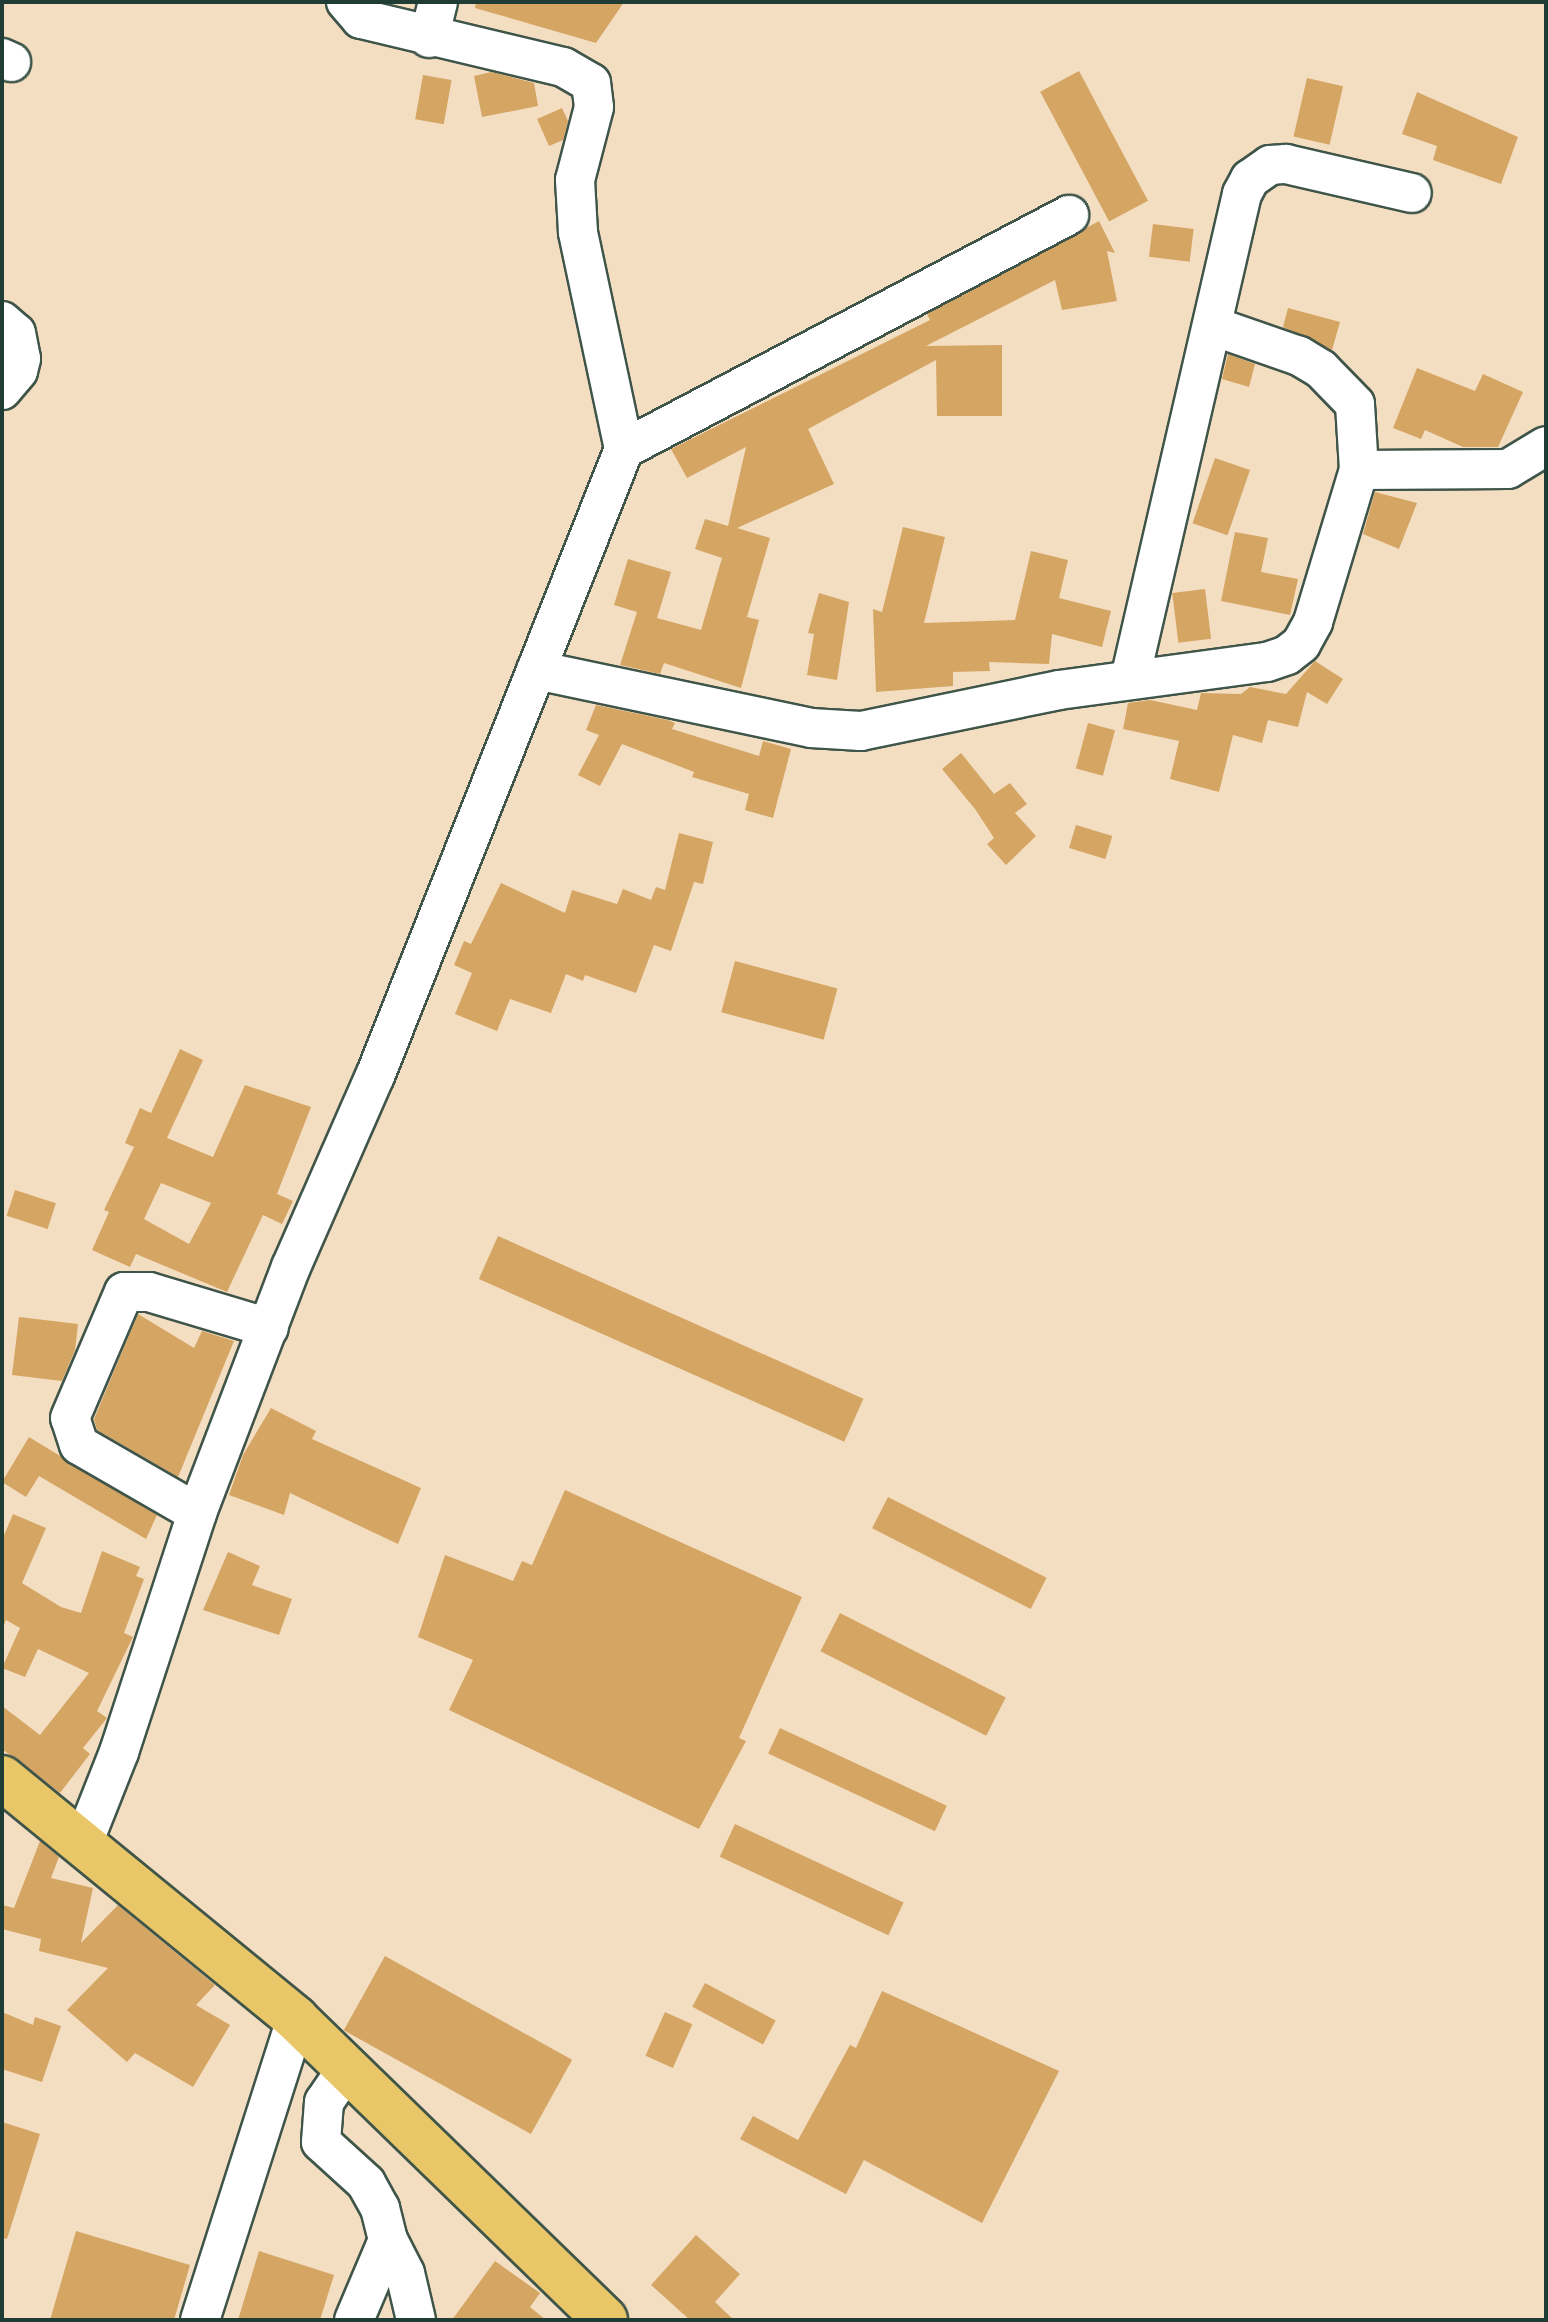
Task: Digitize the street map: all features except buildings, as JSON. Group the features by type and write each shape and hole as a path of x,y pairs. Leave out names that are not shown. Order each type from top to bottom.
{"main road":[{"path":"2,1778 296,2019 605,2320"}],"street":[{"path":"83,1843 124,1738 197,1513 624,449 578,232 575,180 594,107 591,83 563,67 434,20 361,19 346,2"},
{"path":"1130,679 1242,194 1257,172 1286,164 1412,193"},
{"path":"624,449 1069,215"},
{"path":"2,321 16,333 21,359 18,371 2,390"},
{"path":"536,670 839,731 1130,679 1267,662 1301,644 1359,470 1355,404 1337,383 1299,356 1213,326"},
{"path":"1359,470 1508,469 1546,446"},
{"path":"197,1513 79,1445 70,1418 124,1292 149,1292 269,1328"},
{"path":"200,2320 296,2019"},
{"path":"348,2067 324,2102 321,2142 366,2183 380,2208 388,2240 405,2273 416,2320"},
{"path":"354,2320 388,2240"}]}
